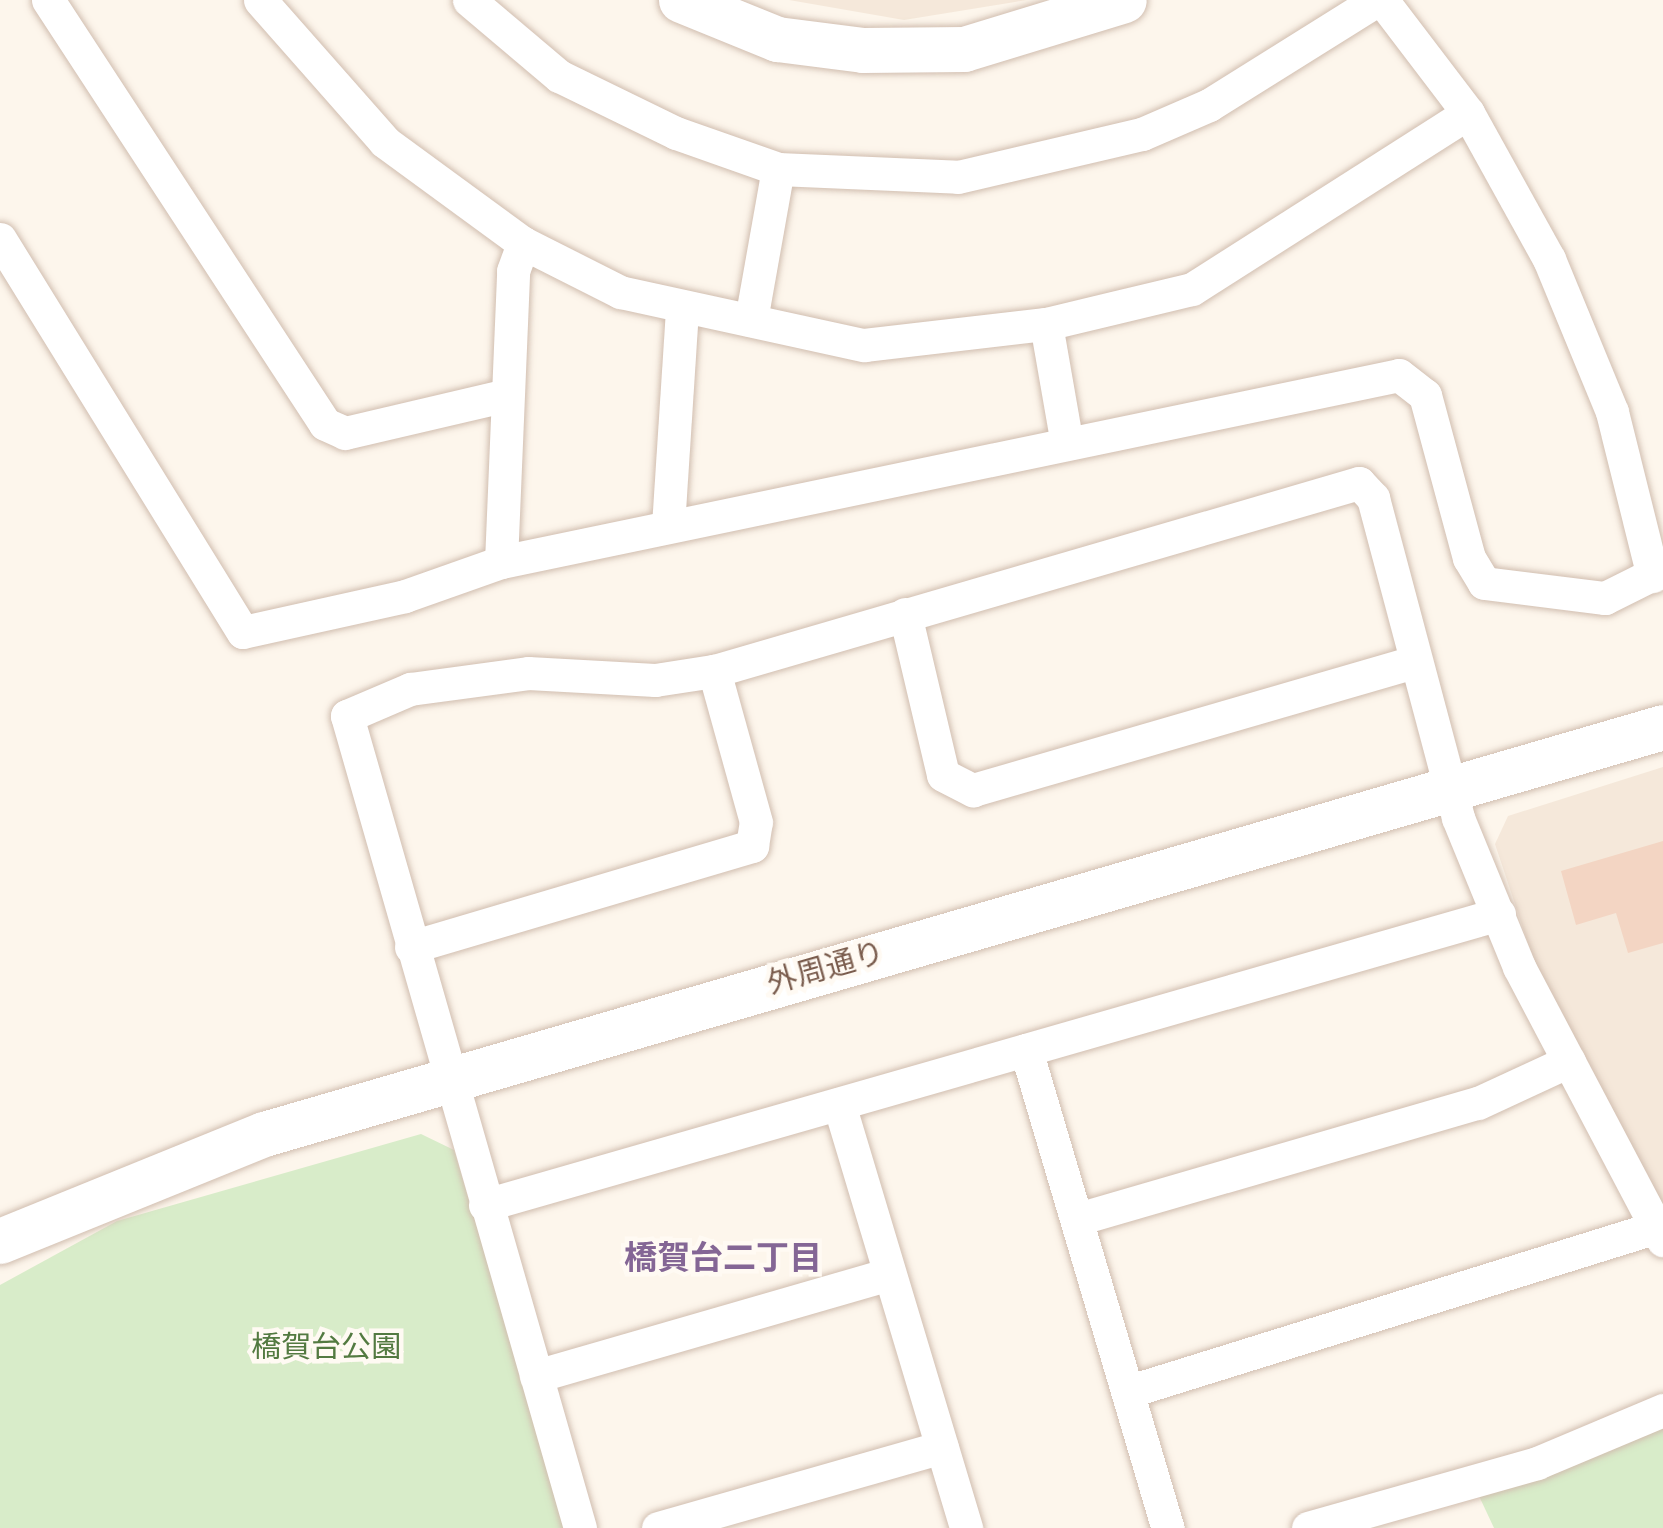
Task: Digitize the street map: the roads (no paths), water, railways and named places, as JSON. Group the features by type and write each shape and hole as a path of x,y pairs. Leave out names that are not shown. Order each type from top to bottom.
{"street":[{"path":"48,0 325,424 345,433 507,395"},
{"path":"260,0 385,142 523,243 620,292 863,345 1046,324 1192,289 1468,113"},
{"path":"0,239 243,632 405,596 501,562 1066,439 1400,375 1426,394 1469,558 1484,583 1605,598 1658,572 1612,412 1549,259 1468,113 1379,0 1209,105 1069,156 958,177 778,170 615,107 559,76 469,0"},
{"path":"681,0 777,40 862,50 964,50 1124,0"},
{"path":"751,320 778,170"},
{"path":"501,562 513,271 523,243"},
{"path":"668,526 682,309"},
{"path":"1046,324 1066,439"},
{"path":"580,1528 347,716 355,706 527,673 655,680 714,671 1359,483 1373,498 1449,784 1499,914 1569,1061 1660,1233 1130,1391"},
{"path":"904,614 944,775 973,790 1415,662"},
{"path":"411,947 752,846 756,822 714,671"},
{"name":"外周通り","path":"0,1241 134,1179 449,1080 1449,784 1663,727"},
{"path":"485,1204 1499,914"},
{"path":"1026,1050 1081,1218 1168,1528"},
{"path":"1081,1218 1478,1102 1569,1061"},
{"path":"839,1104 966,1528"},
{"path":"536,1376 889,1274"},
{"path":"1308,1528 1537,1463 1663,1410"},
{"path":"658,1528 942,1447"}],"district":[{"name":"橋賀台二丁目","path":"723,1259"}],"park label":[{"name":"橋賀台公園","path":"326,1348"}]}
